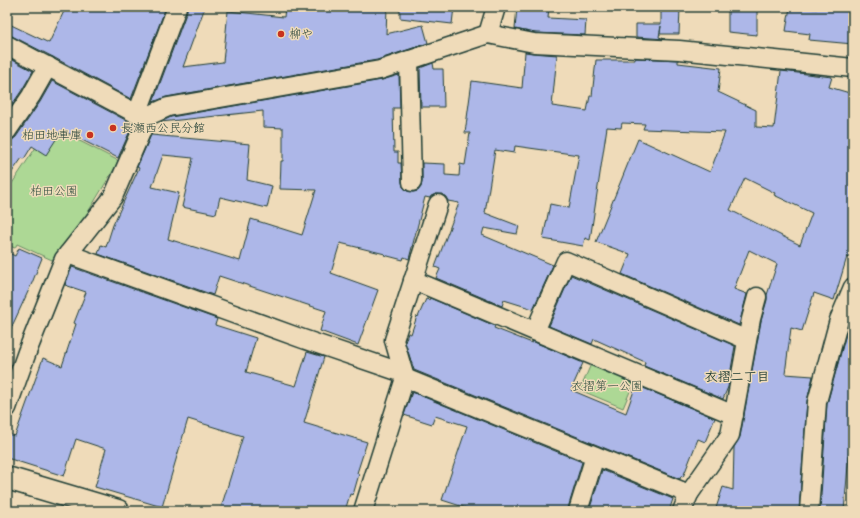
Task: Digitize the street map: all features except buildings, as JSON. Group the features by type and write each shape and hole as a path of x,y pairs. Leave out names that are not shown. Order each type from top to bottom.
{"street":[{"path":"7,408 27,352 64,259 113,197 142,115 177,7"},
{"path":"488,34 496,7"},
{"path":"7,44 142,115 168,107 380,70 488,34 534,43 679,50 853,68"},
{"path":"409,60 412,182"},
{"path":"7,131 31,96 48,66"},
{"path":"364,511 404,375 394,340 438,204"},
{"path":"68,254 404,375 689,494"},
{"path":"535,331 566,261 747,340"},
{"path":"413,280 734,415"},
{"path":"809,511 817,402 839,320 853,287"},
{"path":"682,511 689,494 730,435 751,319 757,297"},
{"path":"578,511 595,456"},
{"path":"7,478 118,511"}],"green space":[{"name":"柏田公園","path":"50,126 119,161 85,217 52,260 17,244 15,248 7,245 7,191"},
{"name":"衣摺第一公園","path":"591,364 634,382 623,408 580,390"}],"place":[{"name":"柳や","path":"281,34"},
{"name":"長瀬西公民分館","path":"113,128"},
{"name":"柏田地車庫","path":"90,135"}],"district":[{"name":"衣摺二丁目","path":"737,376"}]}
